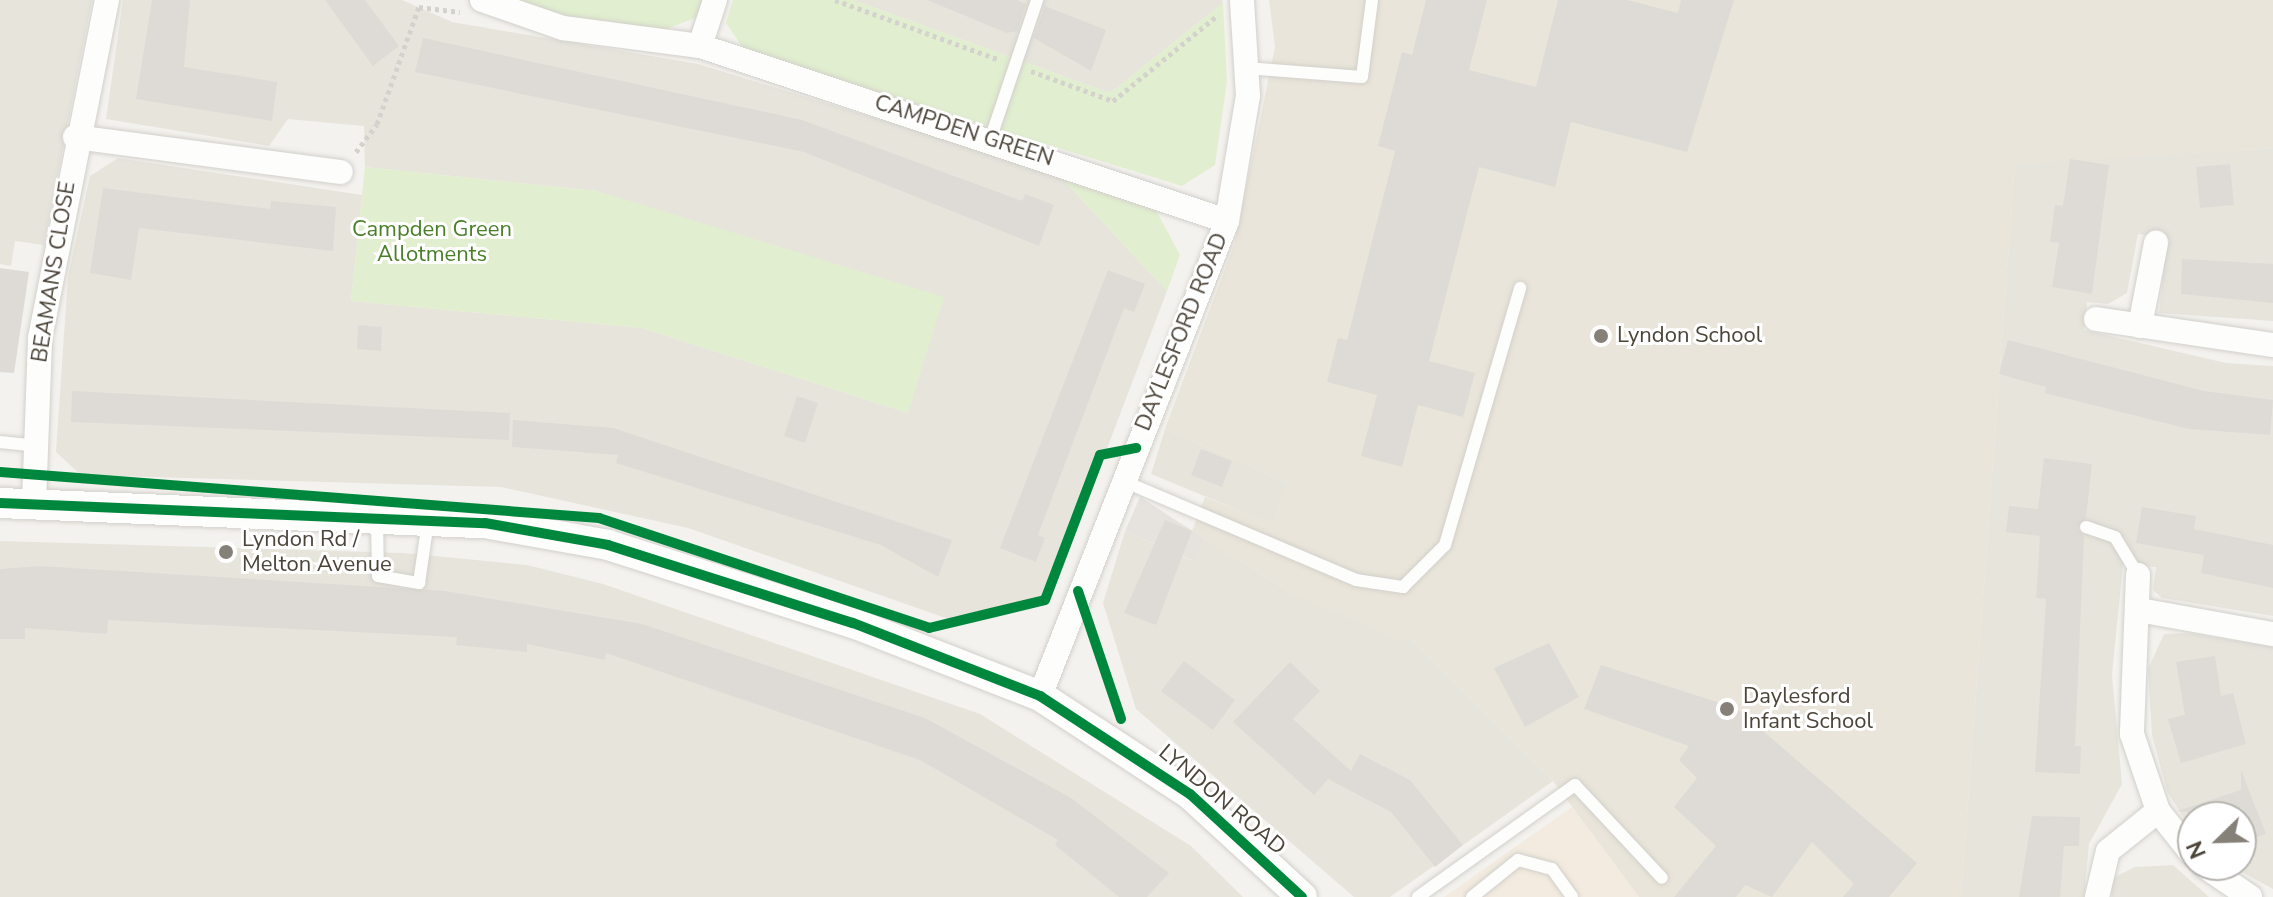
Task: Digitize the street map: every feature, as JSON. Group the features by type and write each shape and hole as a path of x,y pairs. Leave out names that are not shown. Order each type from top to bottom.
{"street":[{"name":"BEAMANS CLOSE","path":"34,504 40,338 75,137 107,0"},
{"path":"700,46 715,0"},
{"name":"DAYLESFORD ROAD","path":"1040,696 1227,221 1246,68 1242,0"},
{"name":"CAMPDEN GREEN","path":"475,3 563,28 700,46 1227,221"},
{"path":"75,137 341,172"},
{"path":"2140,326 2156,243"},
{"path":"2096,319 2273,345"},
{"name":"LYNDON ROAD","path":"0,503 428,521 608,545 853,623 1040,696 1190,794 1302,897"},
{"path":"2138,575 2132,734 2158,811 2177,835"},
{"path":"2139,610 2273,634"},
{"path":"2097,897 2108,851 2158,811"},
{"path":"2226,881 2250,897"}],"lane":[{"path":"990,140 1037,0"},
{"path":"1246,68 1362,77 1372,0"},
{"path":"1123,481 1356,580 1403,587 1445,545 1520,288"},
{"path":"0,442 36,446"},
{"path":"377,519 380,579 419,583 428,521"},
{"path":"2086,527 2115,537 2138,575"},
{"path":"1418,897 1575,785 1662,878"},
{"path":"1472,897 1518,860 1552,869 1572,897"}],"path":[{"path":"341,172 377,124 419,7 459,13 475,3"}],"shaded area":[{"path":"0,0 92,0 44,245 15,241 11,266 0,264"},
{"path":"123,0 402,0 452,22 698,64 1058,174 1167,291 1052,593 957,622 688,528 501,487 81,475 56,452 68,276 90,176 118,158 362,195 351,301 642,328 908,413 597,191 365,167 364,126 288,119 269,146 106,119"},
{"path":"853,0 1222,0 1223,3 1110,93"},
{"name":"Lyndon School","path":"1269,0 2273,0 2273,148 2015,164 1961,897 1639,897 1553,781 1409,637 1403,642 1291,593 1192,531 1205,497 1272,523 1288,483 1165,429 1235,242 1275,47"},
{"path":"2273,148 2273,321 2159,313 2167,238 2138,234 2127,293 2108,304 2087,302 2084,330 2226,363 2273,366 2273,616 2162,598 2153,590 2156,567 2123,565 2112,675 2122,784 2089,844 2084,897 1961,897 2015,163"},
{"path":"1165,429 1288,483 1272,524 1151,474"},
{"path":"1140,497 1205,539 1194,561 1125,531"},
{"path":"1125,531 1193,561 1205,539 1291,593 1408,636 1553,781 1390,897 1354,897 1136,709 1103,603"},
{"path":"0,541 403,553 527,565 603,584 980,714 1191,846 1243,897 0,897"},
{"path":"2188,633 2273,647 2273,889 2257,880 2257,801 2177,801 2177,807 2167,791 2152,735 2148,669 2164,634"},
{"path":"1572,807 1639,897 1444,897"},
{"path":"2173,865 2177,869 2177,881 2191,881 2209,897 2112,897 2111,879 2135,867"}],"green space":[{"path":"517,0 705,0 700,16 659,32 563,19"},
{"path":"733,0 853,0 1110,93 1223,3 1227,81 1215,165 1182,186 745,51 726,23"},
{"name":"Campden Green Allotments","path":"365,167 597,191 944,297 908,413 642,328 351,301"},
{"path":"1058,174 1153,205 1180,255 1167,291"}],"building":[{"path":"152,0 190,0 184,67 277,82 272,121 136,99"},
{"path":"325,0 365,0 399,46 373,66"},
{"path":"927,0 1017,0 1026,4 1017,31 1007,33"},
{"path":"1426,0 1487,0 1469,70 1536,87 1558,0 1627,0 1678,13 1681,0 1734,0 1687,152 1571,122 1555,187 1479,167 1429,361 1475,373 1463,417 1418,405 1402,467 1361,456 1377,395 1327,382 1338,338 1347,340 1395,151 1378,146 1402,52 1412,55"},
{"path":"1045,6 1106,30 1091,71 1034,38"},
{"path":"423,38 802,120 1022,201 1025,194 1054,205 1039,246 804,152 415,72"},
{"path":"2070,159 2109,165 2092,294 2052,287 2059,243 2050,242 2055,205 2063,206"},
{"path":"2230,164 2234,205 2200,208 2196,167"},
{"path":"103,188 270,209 271,201 336,207 333,251 139,228 131,280 90,273"},
{"path":"2182,259 2273,264 2273,303 2181,294"},
{"path":"0,268 29,272 14,373 0,372"},
{"path":"1108,270 1145,284 1134,312 1124,308 1038,535 1045,538 1036,562 1000,548"},
{"path":"358,325 382,327 381,351 357,349"},
{"path":"2008,340 2204,391 2273,400 2270,435 2189,429 2045,393 2046,387 1999,374"},
{"path":"72,391 510,413 509,440 71,422"},
{"path":"797,396 818,403 805,443 784,436"},
{"path":"513,420 613,428 952,540 938,577 881,545 616,463 618,455 512,447"},
{"path":"1201,449 1232,461 1222,487 1191,475"},
{"path":"2044,458 2092,464 2086,518 2077,528 2084,536 2075,746 2081,746 2080,774 2035,772 2046,599 2036,598 2040,536 2006,532 2009,506 2038,509"},
{"path":"2142,507 2196,516 2194,529 2273,545 2273,588 2201,573 2204,555 2136,543"},
{"path":"1165,520 1192,531 1156,625 1124,613"},
{"path":"39,566 445,591 642,624 925,718 1071,798 1169,873 1147,897 1119,897 1055,845 1058,840 920,760 606,653 605,660 527,644 527,652 456,645 457,637 108,620 107,634 25,628 25,639 0,639 0,569"},
{"path":"1549,643 1579,697 1525,727 1494,668"},
{"path":"2215,656 2221,696 2233,693 2246,744 2181,763 2168,719 2185,715 2176,662"},
{"path":"1184,661 1235,700 1213,730 1161,691"},
{"path":"1290,662 1320,691 1293,719 1351,771 1360,754 1410,780 1463,845 1435,867 1391,812 1328,779 1314,795 1233,722"},
{"path":"1601,665 1736,708 1917,863 1889,897 1843,897 1854,884 1812,842 1772,897 1745,885 1736,897 1674,897 1716,846 1674,807 1697,778 1679,760 1689,746 1584,709"},
{"path":"2241,770 2253,801 2207,801 2241,790"},
{"path":"2257,811 2266,834 2257,837"},
{"path":"2032,816 2080,817 2079,846 2064,846 2060,897 2019,897"}],"cycle path":[{"path":"0,472 599,518 929,628 1045,600 1100,455 1136,448"},
{"path":"0,503 485,523 608,545 853,623 1040,696 1190,794 1302,897"},
{"path":"1078,591 1121,719"}],"place":[{"name":"Lyndon School","path":"1601,336"},
{"name":"Lyndon Rd / Melton Avenue","path":"226,552"},
{"name":"Daylesford Infant School","path":"1727,709"}]}
